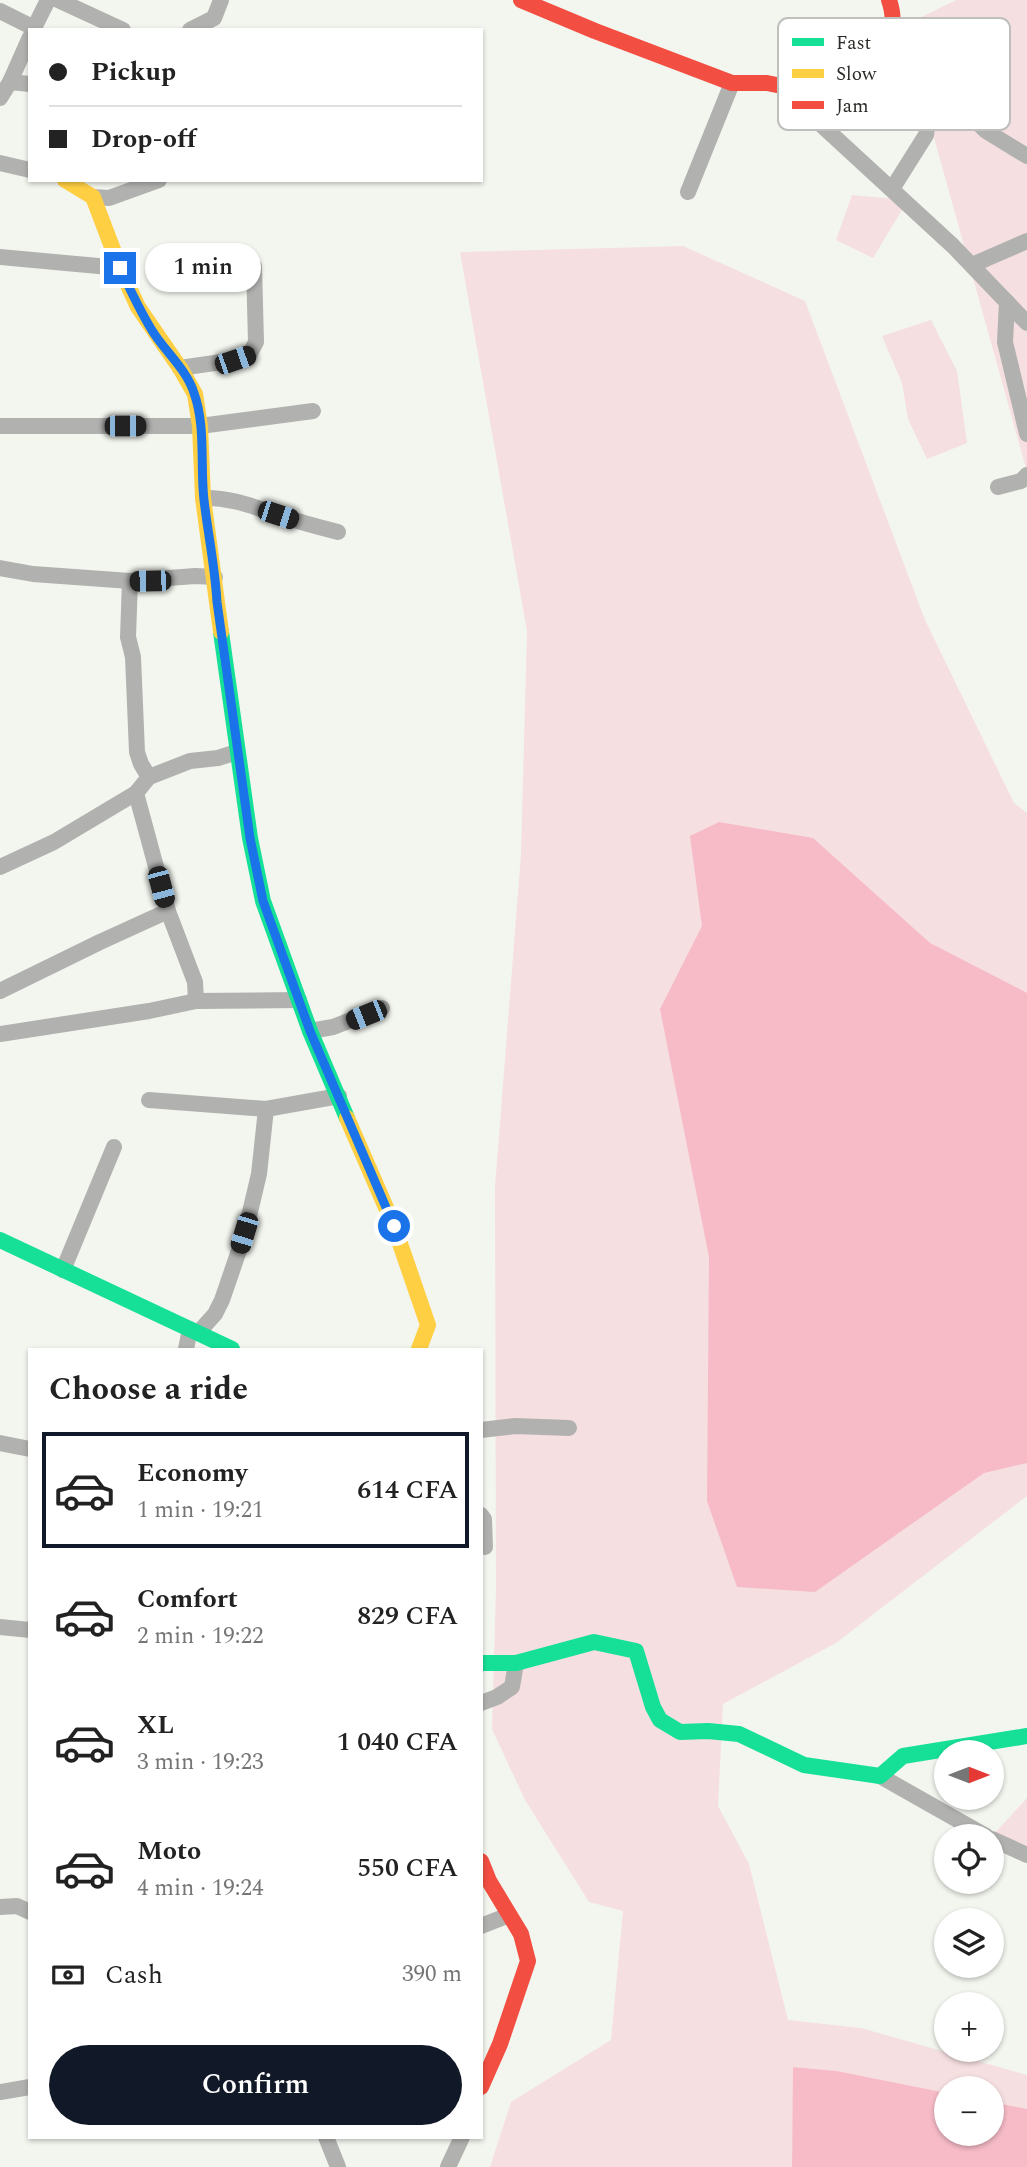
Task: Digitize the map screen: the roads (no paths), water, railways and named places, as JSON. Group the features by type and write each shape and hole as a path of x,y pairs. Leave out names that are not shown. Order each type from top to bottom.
{"street":[{"path":"34,28 48,0"},
{"path":"58,0 119,28"},
{"path":"194,28 214,18 221,0"},
{"path":"521,0 595,32 732,83 778,85"},
{"path":"889,0 895,18"},
{"path":"0,11 28,29"},
{"path":"0,98 28,41"},
{"path":"10,82 28,84"},
{"path":"688,192 732,83"},
{"path":"827,130 972,265 1027,323"},
{"path":"892,189 927,130"},
{"path":"985,130 1027,156"},
{"path":"0,163 28,170"},
{"path":"69,182 101,197 152,182"},
{"path":"101,197 99,213 138,307 195,394 217,602 256,873 310,1031 394,1226 428,1325 419,1348"},
{"path":"972,265 1027,241"},
{"path":"0,257 120,268"},
{"path":"180,368 235,360 248,355 256,342 254,265"},
{"path":"1007,302 1005,342 1027,434"},
{"path":"0,426 200,426 313,411"},
{"path":"998,487 1021,481 1027,474"},
{"path":"204,498 233,500 338,532"},
{"path":"0,568 33,574 130,581 215,577"},
{"path":"130,581 128,637 133,657 137,752 149,778"},
{"path":"0,867 54,842 136,793 149,778 190,761 218,758 237,751"},
{"path":"136,793 168,911 195,982 195,1001"},
{"path":"0,992 168,911"},
{"path":"0,1034 149,1011 195,1001 299,1000"},
{"path":"310,1031 333,1027 382,1008"},
{"path":"149,1100 265,1109 339,1096"},
{"path":"186,1348 194,1331 215,1314 241,1243 259,1174 265,1109"},
{"path":"63,1269 114,1147"},
{"path":"0,1240 230,1348"},
{"path":"483,1430 515,1426 569,1428"},
{"path":"0,1443 28,1449"},
{"path":"483,1518 485,1547"},
{"path":"0,1627 28,1630"},
{"path":"483,1663 516,1664 594,1642 636,1651 653,1707 660,1720 680,1732 739,1734 804,1765 880,1776 965,1824"},
{"path":"483,1702 512,1687 516,1664"},
{"path":"880,1776 903,1756 1027,1736"},
{"path":"1004,1844 1027,1855"},
{"path":"483,1866 521,1934 528,1961 500,2045 483,2083"},
{"path":"0,1907 17,1906 28,1911"},
{"path":"483,1925 509,1915"},
{"path":"0,2092 28,2087"},
{"path":"327,2139 338,2167"},
{"path":"448,2167 461,2139"}]}
